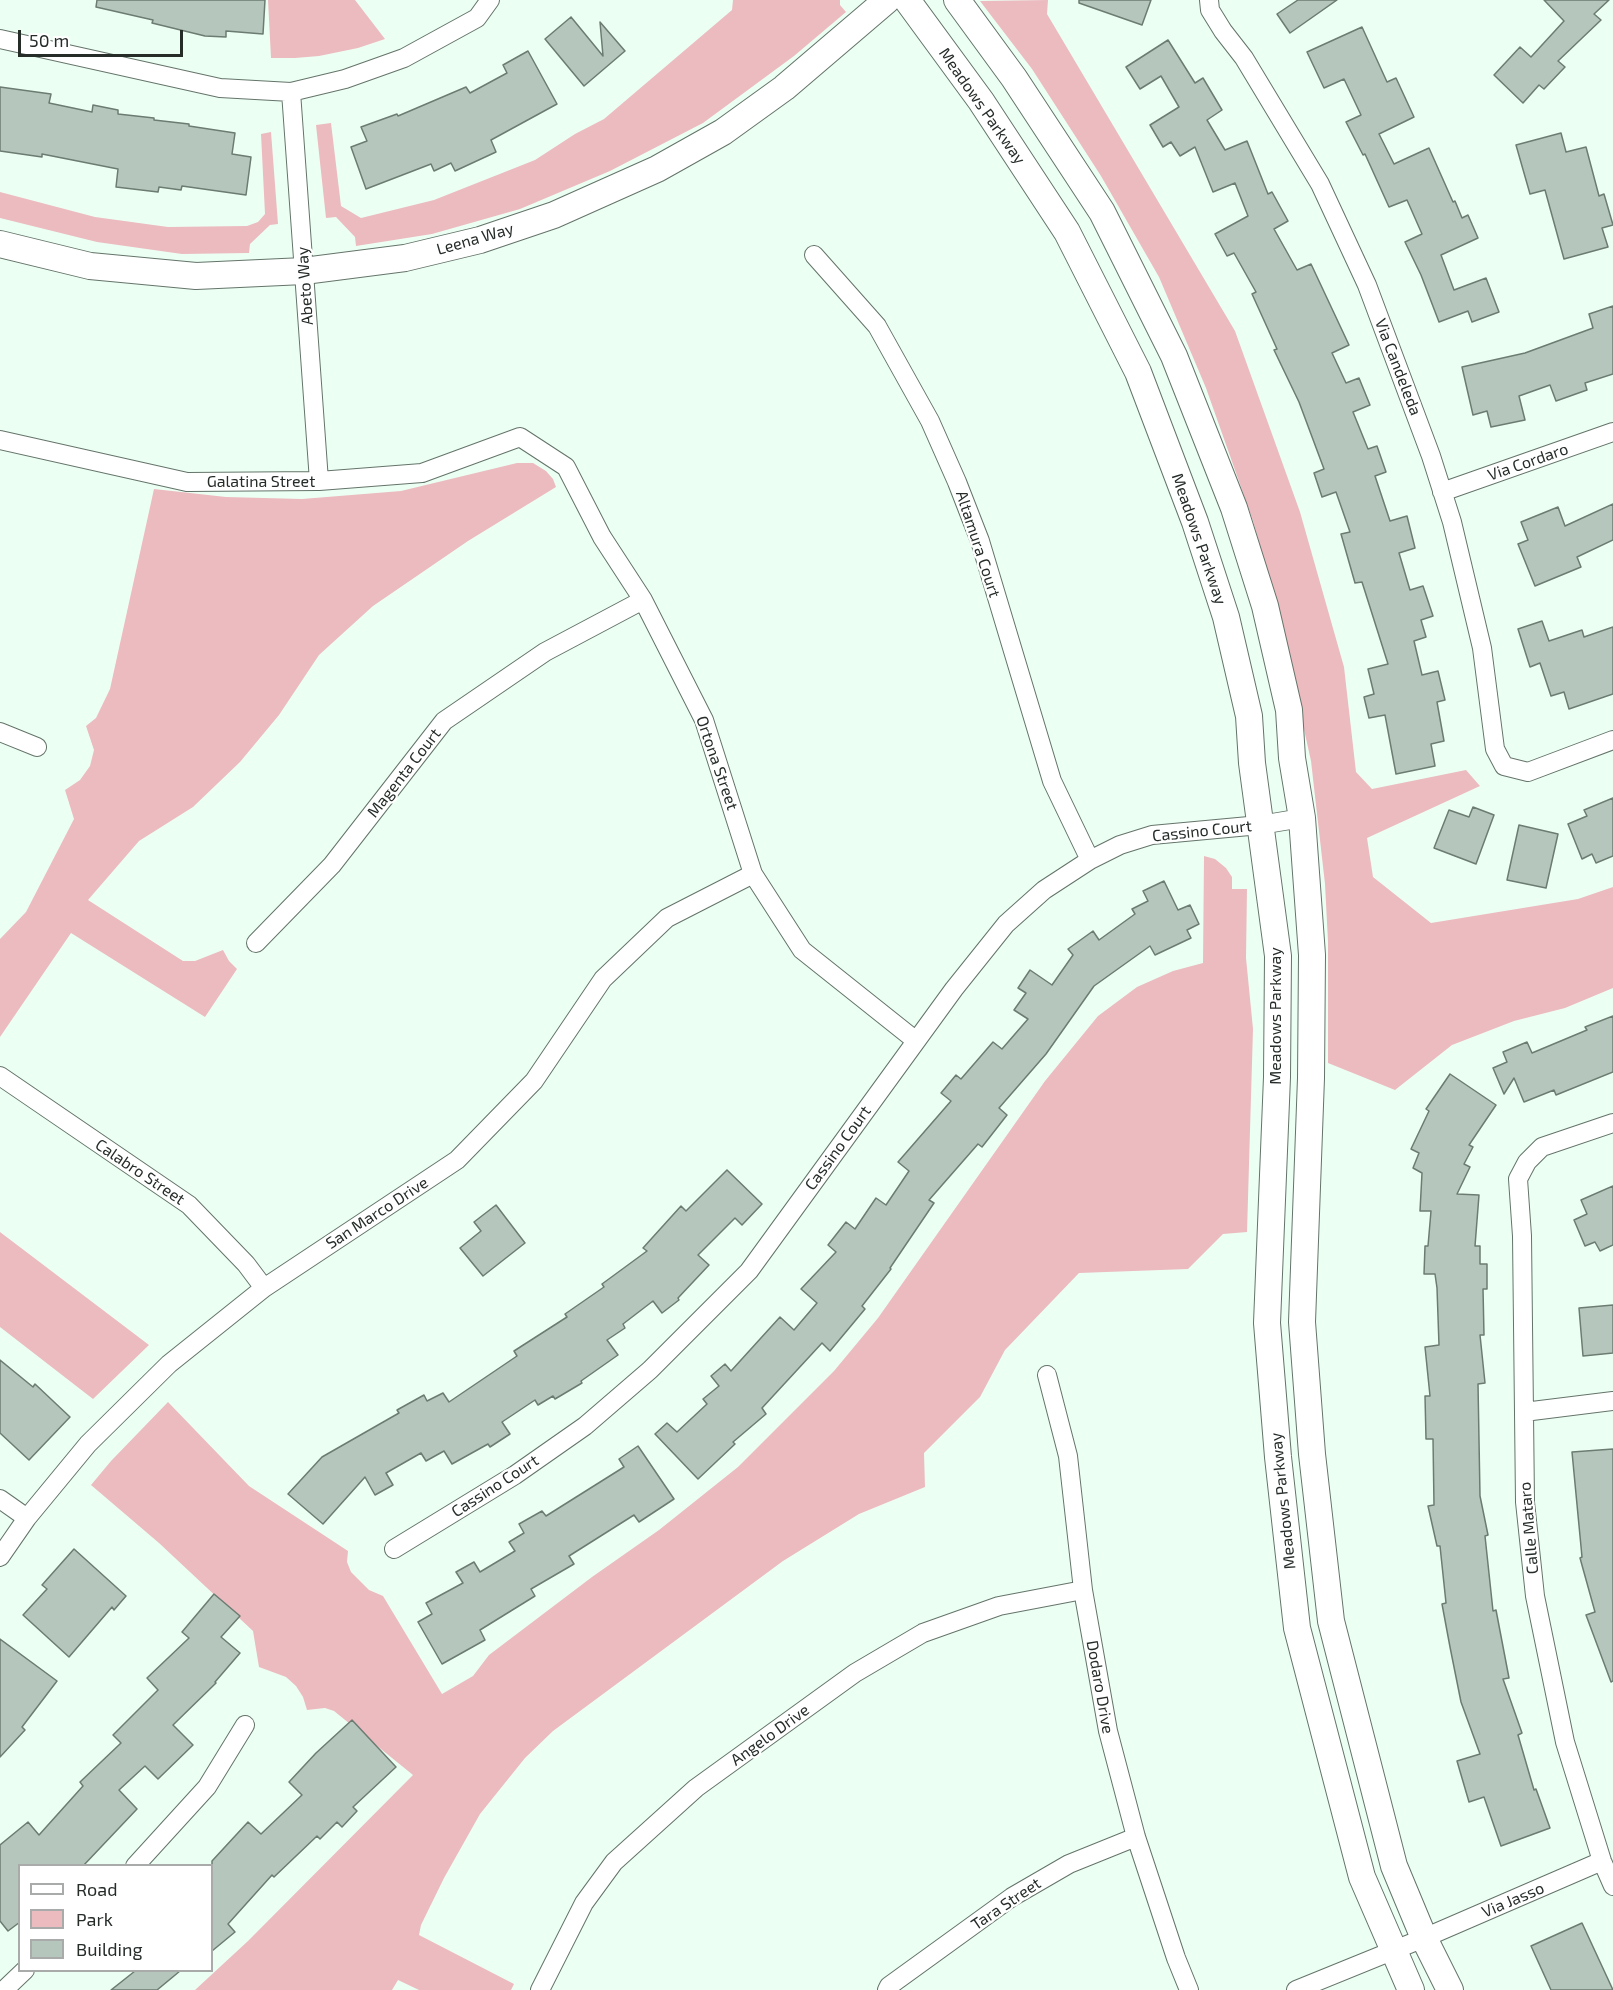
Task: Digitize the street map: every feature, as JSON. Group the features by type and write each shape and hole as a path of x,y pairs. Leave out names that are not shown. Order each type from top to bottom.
{"main road":[{"name":"Leena Way","path":"0,244 90,266 184,275 304,271 405,258 480,240 554,215 657,169 723,132 784,88 888,0"},
{"name":"Meadows Parkway","path":"907,0 981,100 1067,232 1138,372 1195,522 1226,617 1250,716 1252,763 1278,956 1277,1077 1268,1323 1278,1457 1296,1616 1328,1751 1362,1877 1392,1951 1411,1990"},
{"name":"Meadows Parkway","path":"957,0 1014,78 1102,212 1174,356 1233,508 1265,606 1289,710 1292,758 1302,818 1312,955 1311,1078 1302,1322 1314,1476 1331,1621 1394,1866 1424,1938 1450,1990"}],"street":[{"path":"0,39 220,88 291,92 345,79 404,58 477,18 490,0"},
{"name":"Via Candeleda","path":"1209,0 1210,10 1244,58 1320,184 1367,285 1431,456 1452,522 1482,648 1495,749 1504,766 1528,772 1613,740"},
{"name":"Abeto Way","path":"291,92 319,481"},
{"name":"Altamura Court","path":"814,255 877,326 935,431 980,541 1052,781 1089,860"},
{"name":"Via Cordaro","path":"1442,492 1613,432"},
{"name":"Galatina Street","path":"0,440 187,482 319,481 422,473 520,437"},
{"name":"Ortona Street","path":"520,437 566,467 602,537 643,600 704,720 753,874 802,950 915,1041"},
{"name":"Magenta Court","path":"256,943 332,865 444,721 545,652 643,600"},
{"path":"0,732 37,747"},
{"name":"Cassino Court","path":"394,1549 515,1475 576,1432 650,1370 748,1271 915,1041 1006,924 1044,890 1089,860 1120,845 1152,835 1260,825 1302,818"},
{"name":"San Marco Drive","path":"0,1557 27,1518 88,1444 169,1364 264,1288 457,1160 534,1081 603,979 667,918 753,874"},
{"name":"Calabro Street","path":"0,1076 189,1205 246,1264 264,1288"},
{"name":"Calle Mataro","path":"1613,1123 1542,1147 1527,1162 1518,1179 1522,1236 1525,1502 1535,1596 1565,1742 1602,1861 1613,1886"},
{"name":"Dodaro Drive","path":"1047,1375 1068,1456 1083,1590 1108,1731 1136,1837 1176,1958 1189,1990"},
{"path":"1524,1412 1613,1401"},
{"path":"0,1499 27,1518"},
{"name":"Angelo Drive","path":"540,1990 584,1903 614,1862 696,1788 855,1673 923,1633 999,1606 1083,1590"},
{"path":"137,1864 207,1787 245,1725"},
{"name":"Tara Street","path":"887,1990 889,1986 1012,1897 1069,1864 1136,1837"},
{"name":"Via Jasso","path":"1296,1990 1424,1938 1602,1861"},
{"path":"4,1990 24,1972"}],"green space":[{"path":"268,0 355,0 385,39 358,48 319,56 271,58"},
{"path":"733,0 840,0 840,5 846,12 794,56 703,123 610,171 520,209 432,234 356,246 355,237 336,217 326,218 316,125 331,123 341,206 361,218 434,200 535,160 575,134 604,119 732,10"},
{"path":"1048,0 1047,14 1235,331 1300,512 1344,667 1356,772 1372,789 1466,770 1480,786 1367,838 1373,877 1431,923 1578,899 1613,887 1613,988 1565,1008 1514,1021 1452,1045 1395,1090 1328,1063 1328,942 1325,884 1311,761 1275,598 1253,521 1206,388 1159,277 1101,176 1032,69 980,1"},
{"path":"271,132 278,224 270,225 250,244 249,253 182,254 97,242 0,218 0,192 95,217 168,227 247,226 258,222 265,214 261,134"},
{"path":"517,463 533,463 546,471 556,487 468,541 373,606 319,655 279,715 240,762 193,807 139,841 88,900 183,961 195,961 223,950 237,969 205,1017 71,933 0,1037 0,939 26,912 74,819 65,790 80,780 90,766 94,750 86,726 96,718 110,689 154,489 226,497 302,499 401,491"},
{"path":"1204,856 1215,859 1226,868 1232,877 1232,889 1247,889 1246,958 1253,1029 1247,1232 1223,1234 1188,1269 1079,1273 1005,1350 980,1397 924,1453 925,1487 859,1514 783,1561 553,1731 525,1758 480,1814 444,1878 421,1925 419,1935 514,1984 511,1990 419,1990 398,1980 392,1990 195,1990 248,1941 413,1775 334,1711 325,1708 307,1710 296,1686 286,1677 259,1667 253,1631 159,1543 91,1485 111,1461 168,1402 249,1486 348,1551 347,1562 351,1572 369,1590 383,1596 442,1694 473,1676 489,1655 592,1577 659,1530 738,1467 834,1371 878,1318 1045,1081 1098,1016 1137,987 1173,971 1203,963"},
{"path":"0,1232 149,1345 93,1399 0,1327"}],"building":[{"path":"97,0 265,0 263,34 226,31 226,37 205,36 152,23 153,20 96,7"},
{"path":"1079,0 1151,0 1142,25 1079,3"},
{"path":"1298,0 1337,0 1290,33 1277,14"},
{"path":"1544,0 1609,0 1594,14 1601,20 1558,61 1565,67 1544,89 1539,85 1523,103 1494,75 1520,47 1531,57 1564,21"},
{"path":"571,17 603,56 600,22 625,51 584,86 545,39"},
{"path":"1362,27 1387,82 1396,78 1414,117 1379,134 1394,164 1429,148 1453,202 1455,201 1462,218 1468,215 1478,238 1441,255 1454,290 1486,278 1499,312 1472,322 1468,311 1439,322 1421,275 1405,242 1422,234 1407,200 1389,207 1365,154 1363,155 1346,122 1361,115 1344,79 1324,88 1307,52"},
{"path":"1168,40 1195,83 1203,78 1222,110 1207,120 1225,150 1247,141 1268,194 1272,192 1288,221 1274,229 1297,270 1311,264 1349,345 1332,353 1346,383 1359,378 1370,405 1353,412 1368,449 1377,446 1386,472 1375,476 1390,521 1407,516 1415,548 1399,553 1410,590 1423,586 1433,616 1421,620 1426,637 1414,641 1422,675 1438,671 1445,700 1437,702 1444,741 1431,744 1435,766 1396,774 1385,715 1369,718 1364,697 1374,694 1368,669 1388,664 1362,582 1355,583 1341,534 1350,532 1336,492 1322,497 1314,473 1324,469 1299,402 1274,350 1277,349 1252,294 1256,292 1234,253 1227,256 1215,234 1248,216 1235,183 1213,192 1195,147 1180,156 1171,142 1163,147 1150,125 1179,107 1161,76 1140,89 1126,67"},
{"path":"528,51 557,104 491,140 496,152 455,171 451,163 434,171 431,164 366,189 351,147 367,141 361,127 397,114 398,116 466,87 470,93 507,73 503,65"},
{"path":"0,87 51,94 49,103 92,112 93,105 118,110 118,114 154,118 154,120 235,133 232,154 251,157 246,195 182,186 181,190 159,187 158,192 116,187 118,169 42,154 42,157 0,151"},
{"path":"1561,133 1566,152 1586,147 1599,196 1604,194 1613,225 1602,228 1608,247 1564,259 1545,190 1530,194 1516,145"},
{"path":"1613,306 1613,374 1585,383 1587,390 1556,401 1550,385 1519,396 1525,420 1491,427 1487,411 1473,415 1462,367 1525,353 1593,328 1589,314"},
{"path":"1613,504 1613,540 1577,557 1581,567 1535,586 1518,544 1528,540 1521,522 1558,507 1565,526"},
{"path":"1542,621 1549,641 1582,630 1584,637 1613,627 1613,694 1569,709 1564,692 1551,696 1540,663 1530,667 1518,629"},
{"path":"1613,798 1613,856 1596,863 1592,854 1582,859 1568,824 1587,816 1584,810"},
{"path":"1473,807 1494,815 1476,864 1434,848 1449,810 1469,817"},
{"path":"1519,825 1558,834 1546,888 1507,880"},
{"path":"1164,881 1178,910 1190,905 1199,924 1187,930 1191,938 1155,955 1150,946 1094,986 1046,1054 999,1108 1007,1115 982,1147 978,1144 929,1200 934,1203 891,1269 862,1306 865,1309 830,1351 822,1343 762,1408 766,1414 733,1442 735,1444 698,1479 655,1434 667,1423 677,1432 707,1404 703,1399 719,1386 711,1376 725,1364 731,1371 780,1317 794,1330 817,1303 801,1289 836,1252 828,1245 846,1222 855,1229 876,1198 886,1205 909,1171 898,1162 951,1101 941,1093 956,1075 961,1079 993,1042 1002,1049 1028,1019 1014,1010 1026,993 1018,988 1030,970 1052,985 1073,955 1068,949 1093,931 1099,940 1135,914 1132,909 1148,901 1143,891"},
{"path":"1613,1016 1613,1072 1556,1095 1554,1090 1524,1102 1514,1078 1504,1094 1493,1068 1507,1062 1503,1052 1527,1042 1532,1053 1587,1030 1585,1027"},
{"path":"1450,1074 1496,1105 1469,1145 1473,1147 1464,1164 1470,1167 1457,1194 1479,1195 1475,1246 1480,1246 1480,1264 1487,1264 1487,1289 1483,1289 1484,1335 1480,1335 1485,1383 1478,1384 1480,1496 1488,1535 1485,1536 1493,1611 1496,1610 1509,1678 1503,1679 1522,1733 1518,1735 1534,1790 1536,1789 1550,1828 1501,1846 1484,1797 1469,1802 1457,1761 1480,1754 1461,1702 1442,1604 1446,1603 1440,1546 1437,1546 1428,1506 1434,1505 1433,1439 1426,1439 1425,1396 1430,1396 1425,1347 1439,1345 1437,1288 1435,1274 1424,1274 1425,1246 1428,1246 1431,1211 1420,1211 1422,1173 1413,1168 1419,1153 1411,1149 1429,1111 1426,1109"},
{"path":"727,1170 762,1204 742,1225 735,1218 698,1255 709,1265 678,1298 679,1300 662,1313 653,1301 623,1324 625,1328 607,1340 618,1355 581,1381 582,1383 555,1399 553,1396 538,1405 535,1400 502,1422 510,1434 490,1447 488,1444 452,1464 444,1451 426,1461 421,1453 386,1473 393,1485 375,1495 365,1477 323,1524 288,1494 322,1457 399,1413 397,1410 424,1395 427,1401 443,1393 449,1402 517,1356 514,1351 567,1317 565,1314 604,1287 602,1284 647,1251 643,1248 681,1206 686,1211"},
{"path":"1613,1186 1613,1245 1600,1251 1595,1242 1585,1246 1574,1220 1587,1214 1581,1200"},
{"path":"496,1205 525,1243 483,1276 460,1248 481,1231 474,1222"},
{"path":"1613,1305 1613,1353 1583,1356 1579,1308"},
{"path":"0,1360 33,1387 35,1384 70,1417 29,1460 0,1433"},
{"path":"638,1446 674,1499 639,1522 634,1515 569,1556 574,1564 531,1589 535,1596 480,1630 485,1640 442,1664 418,1622 432,1614 426,1603 463,1583 456,1572 474,1562 480,1572 515,1551 509,1542 524,1533 519,1524 542,1511 546,1516 624,1467 619,1459"},
{"path":"1613,1449 1613,1681 1611,1682 1586,1615 1595,1612 1580,1558 1582,1557 1572,1452"},
{"path":"74,1549 126,1596 114,1610 112,1607 69,1657 23,1615 47,1589 42,1585"},
{"path":"214,1594 240,1616 221,1637 240,1653 216,1683 173,1725 193,1745 158,1779 145,1766 119,1790 137,1809 85,1864 18,1864 18,1924 8,1931 0,1921 0,1845 28,1822 39,1835 83,1786 80,1782 121,1743 113,1735 158,1690 147,1678 189,1638 182,1632"},
{"path":"0,1639 57,1681 22,1727 25,1730 0,1757"},
{"path":"352,1720 396,1767 353,1807 357,1811 342,1827 337,1822 320,1839 317,1836 274,1877 272,1875 228,1924 235,1932 213,1950 212,1861 248,1822 261,1834 302,1795 289,1782"},
{"path":"1582,1923 1613,1990 1551,1990 1531,1946"},
{"path":"134,1972 179,1972 157,1990 111,1990"}]}
